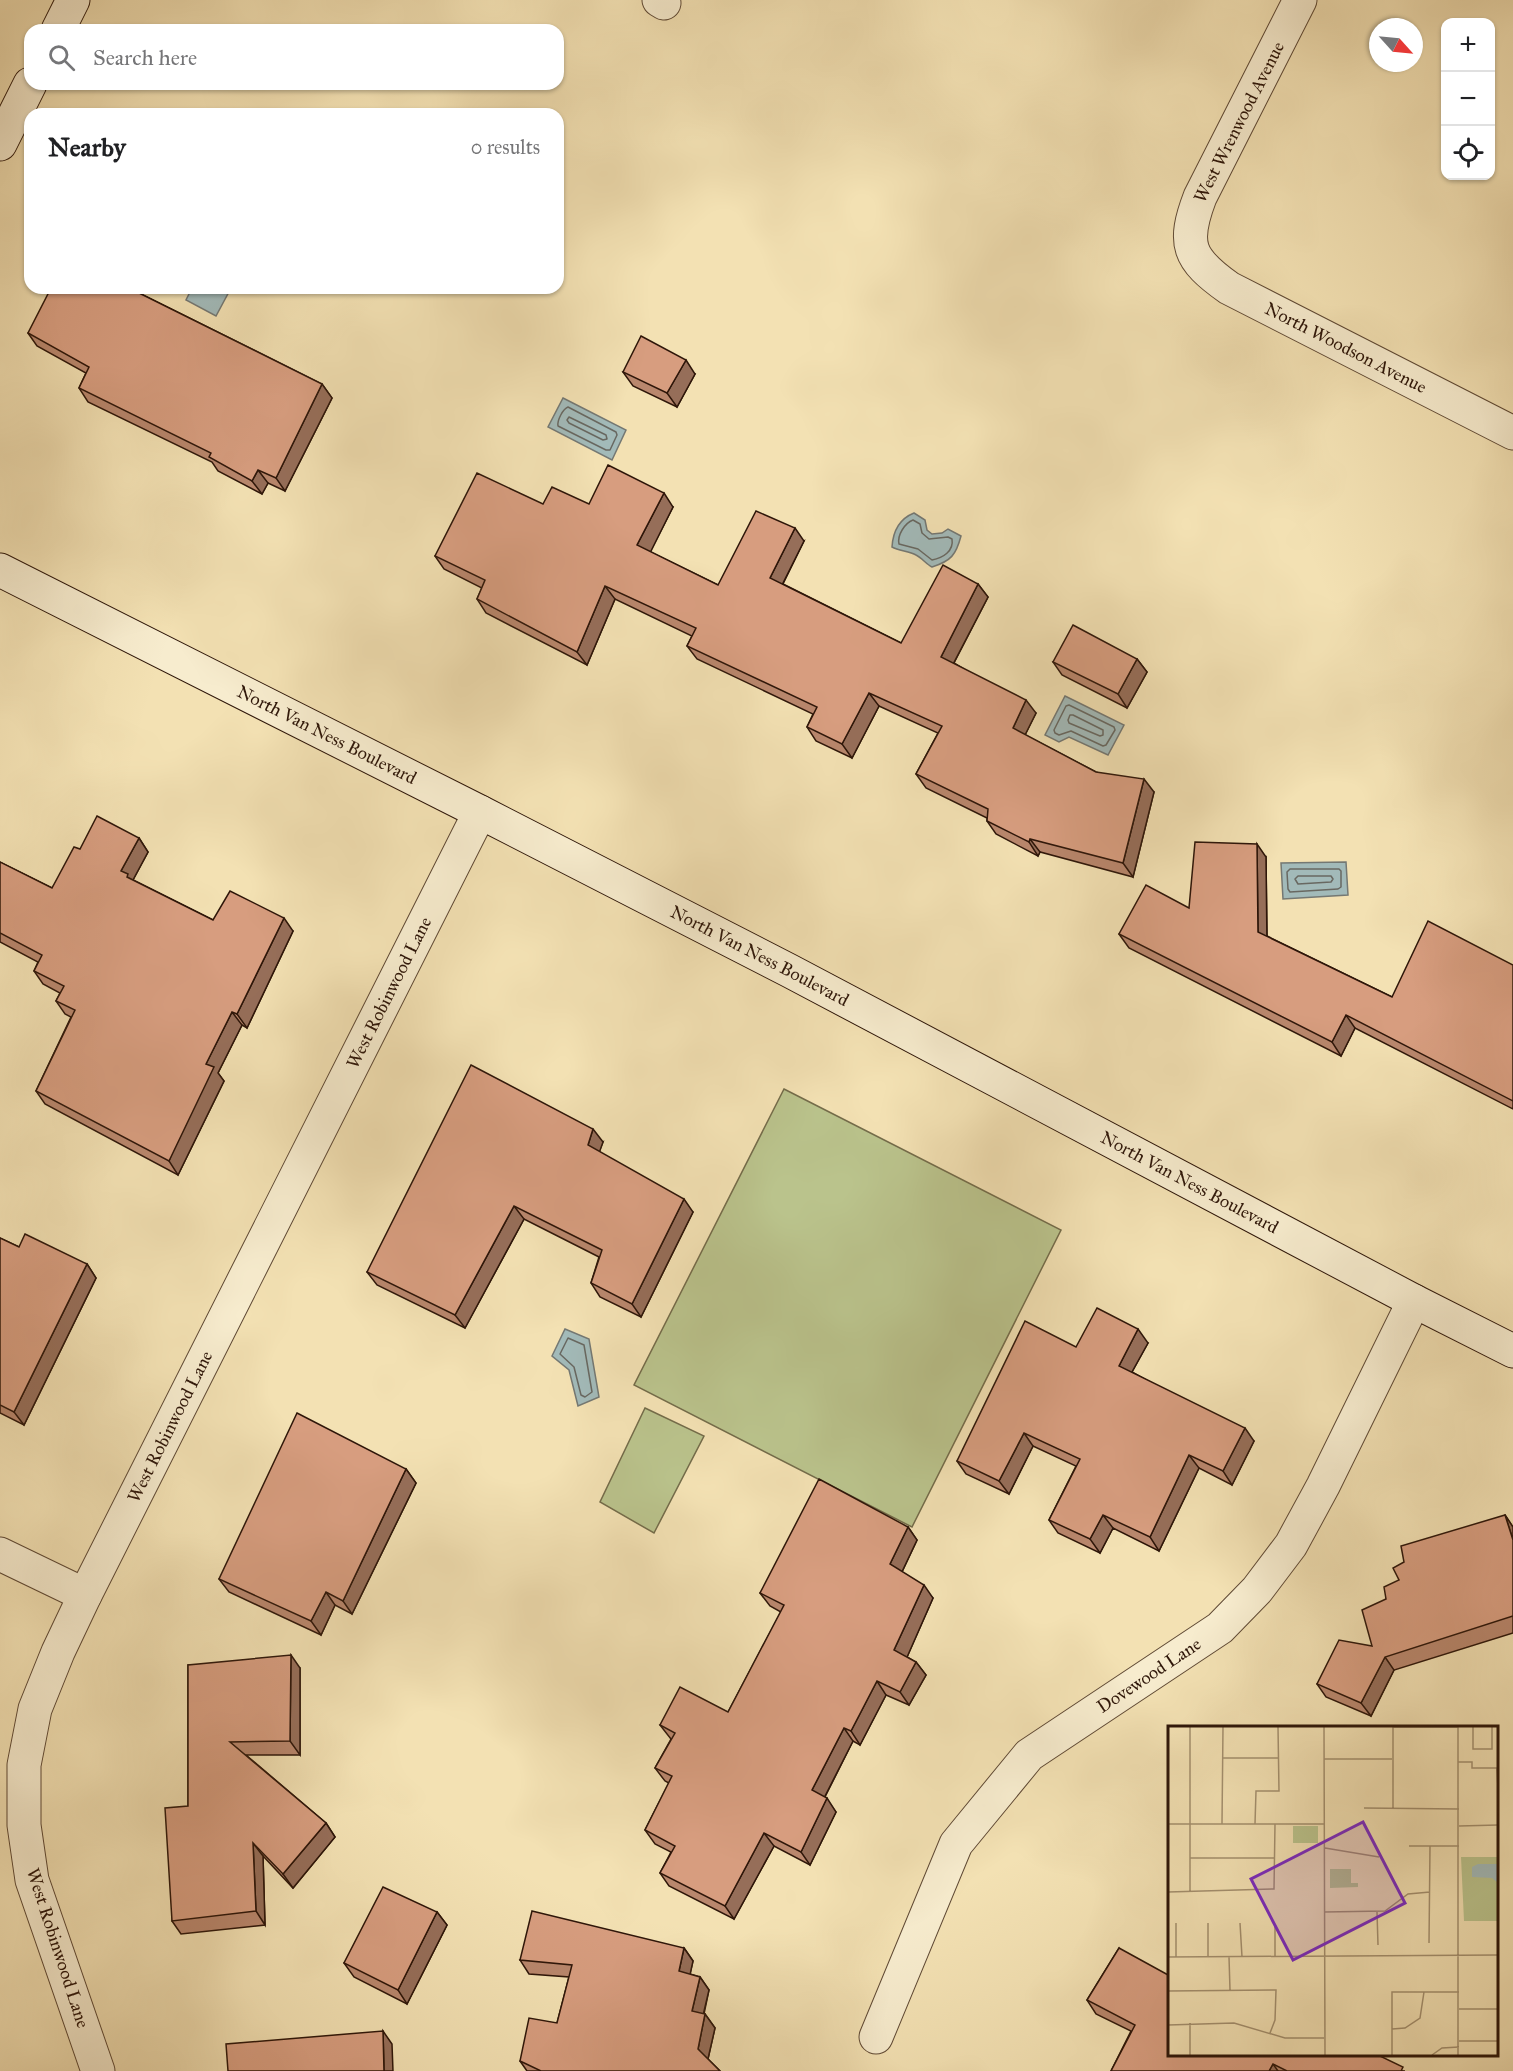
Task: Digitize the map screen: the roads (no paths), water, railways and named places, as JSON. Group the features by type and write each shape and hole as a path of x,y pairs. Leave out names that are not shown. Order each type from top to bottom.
{"street":[{"path":"61,24 73,0"},
{"name":"West Wrenwood Avenue","path":"1191,248 1190,222 1200,197 1300,0"},
{"path":"0,144 27,90"},
{"name":"North Woodson Avenue","path":"1191,248 1206,272 1229,288 1513,433"},
{"name":"North Van Ness Boulevard","path":"0,570 790,971 1513,1351"},
{"name":"West Robinwood Lane","path":"98,2071 32,1880 24,1825 24,1765 35,1709 58,1652 85,1595 480,812"},
{"name":"Dovewood Lane","path":"876,2037 956,1844 1029,1755 1220,1628 1257,1590 1291,1545 1323,1486 1414,1301"},
{"path":"0,1554 85,1595"}],"water":[{"path":"189,294 228,294 216,316 186,300"},
{"path":"563,398 626,430 612,460 548,427"},
{"path":"914,513 925,520 927,530 932,534 942,533 948,529 961,536 955,553 948,560 932,567 916,555 892,547 898,526"},
{"path":"1065,696 1124,725 1108,755 1069,737 1059,742 1045,735"},
{"path":"1346,862 1348,895 1283,899 1281,863"},
{"path":"565,1329 589,1339 599,1397 578,1406 569,1370 552,1356"}]}
